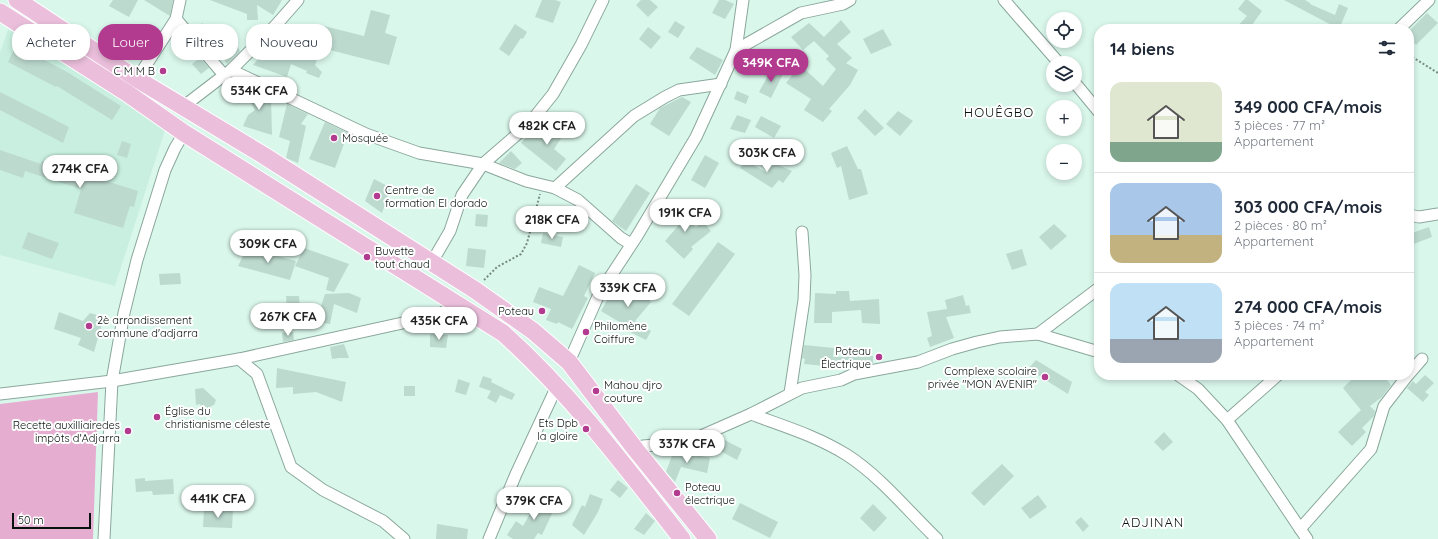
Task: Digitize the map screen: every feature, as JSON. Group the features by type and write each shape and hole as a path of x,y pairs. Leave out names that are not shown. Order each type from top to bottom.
{"main road":[{"path":"17,0 137,79 184,106 432,262 475,290 533,332 569,362 636,450 708,539"},
{"path":"0,12 127,93 184,132 503,333 574,403 682,539"}],"street":[{"path":"184,106 227,72 276,25 298,0"},
{"path":"432,262 450,231 462,195 483,164 529,124 553,94 581,44 603,0"},
{"path":"569,362 599,294 696,137 736,50 743,0"},
{"path":"736,50 801,13 843,4 850,0"},
{"path":"1004,0 1053,56"},
{"path":"1404,24 1429,0"},
{"path":"137,79 176,20 179,3"},
{"path":"176,20 227,72 366,134 419,153 483,164 542,186 555,188 578,200 621,238 631,244"},
{"path":"555,188 634,116 679,90 721,84"},
{"path":"1082,91 1094,106"},
{"path":"104,539 112,380 124,312 137,260 165,170 184,132"},
{"path":"1414,216 1419,217 1438,214"},
{"path":"790,393 804,300 805,275 802,232"},
{"path":"1038,334 1094,292"},
{"path":"0,394 112,380 239,359 439,315 455,304"},
{"path":"636,450 643,446 667,444 701,436 751,414 802,388 841,380 854,374 918,362 952,349 977,342 1038,334 1094,351"},
{"path":"239,359 257,374 291,467 323,490 383,521 404,539"},
{"path":"1414,368 1422,359"},
{"path":"1185,380 1198,389 1227,420 1307,539"},
{"path":"1227,420 1272,380"},
{"path":"1300,529 1371,449 1384,406 1404,380"},
{"path":"489,539 516,474 557,386"},
{"path":"751,414 817,439 846,455 865,469 937,539"}],"path":[{"path":"1414,58 1438,73"},
{"path":"475,290 497,267 521,254 526,243 542,186"}],"shaded area":[{"path":"8,29 12,31 12,60 58,60 166,127 115,286 0,255 0,53"},
{"path":"98,392 93,539 0,539 0,404"}],"building":[{"path":"113,0 138,0 129,17 109,6"},
{"path":"144,0 173,0 170,16"},
{"path":"210,0 282,0 273,15 257,5 258,20 247,20 247,14"},
{"path":"542,0 555,0 561,2 553,23 535,17"},
{"path":"641,0 650,0 658,7 648,17 636,5"},
{"path":"719,0 725,0 734,4 725,19 712,13"},
{"path":"1245,0 1248,0 1262,11 1253,24 1240,24 1247,16 1238,9"},
{"path":"1284,0 1305,0 1310,4 1335,15 1339,4 1348,8 1341,24 1330,24"},
{"path":"371,10 390,15 385,33 397,37 389,65 332,51 332,28 364,36"},
{"path":"1427,13 1438,23 1416,45 1414,43 1414,26"},
{"path":"841,20 851,32 837,44 852,58 846,63 858,70 850,85 829,109 832,111 823,122 804,110 811,99 786,83 800,65 823,86 836,69 826,59 829,56 814,41 803,50 791,37 809,23 824,37"},
{"path":"675,21 685,27 678,38 668,32"},
{"path":"515,24 527,32 509,56 499,49"},
{"path":"648,27 661,37 651,49 639,39"},
{"path":"883,29 892,45 871,54 863,39"},
{"path":"697,47 723,60 715,75 689,58"},
{"path":"12,54 12,60 44,60 67,72 121,106 112,120 57,86 56,87 8,62"},
{"path":"197,60 202,60 209,68 201,74 192,64"},
{"path":"224,60 231,60 227,64"},
{"path":"257,60 317,60 315,65 322,72 319,78 306,73 307,71 291,64 287,77 253,65"},
{"path":"772,68 783,74 771,98 759,92"},
{"path":"238,82 271,97 272,135 243,126 248,115 255,110"},
{"path":"737,91 749,96 746,104 734,99"},
{"path":"0,92 69,127 63,143 0,110"},
{"path":"682,97 691,102 669,136 650,124 660,108"},
{"path":"287,104 308,114 301,124 306,126 298,163 286,158 290,141 279,137"},
{"path":"865,109 884,128 875,136 857,118"},
{"path":"898,111 913,121 900,136 886,124"},
{"path":"737,115 751,120 745,133 730,129"},
{"path":"761,116 781,126 774,138 755,127"},
{"path":"554,121 567,129 554,149 566,159 556,171 521,143 532,131 542,139"},
{"path":"325,122 348,133 335,168 309,159"},
{"path":"122,141 131,144 127,158 117,155"},
{"path":"847,146 858,169 861,169 868,194 849,200 841,166 837,168 831,153"},
{"path":"0,150 41,164 42,161 138,191 134,207 130,206 123,228 74,213 81,189 25,171 23,178 0,170"},
{"path":"511,151 522,163 515,169 499,163"},
{"path":"705,155 719,163 705,188 691,180"},
{"path":"746,160 767,173 774,163 792,171 783,183 779,180 772,188 740,168"},
{"path":"374,179 391,188 382,213 365,201"},
{"path":"636,184 650,193 626,231 612,221"},
{"path":"674,206 696,227 703,222 711,231 691,247 693,249 684,259 665,241 678,226 666,213"},
{"path":"476,214 488,215 487,227 475,226"},
{"path":"539,214 548,215 544,226 536,225"},
{"path":"1054,224 1067,236 1051,250 1039,237"},
{"path":"1429,227 1432,237 1414,244 1414,232"},
{"path":"28,232 59,243 52,259 22,248"},
{"path":"543,233 563,237 561,247 541,243"},
{"path":"718,242 735,254 689,316 672,304"},
{"path":"247,248 296,261 290,280 238,266"},
{"path":"304,248 349,264 334,292 326,290 329,278 295,266"},
{"path":"468,248 486,250 484,268 466,266"},
{"path":"1022,249 1027,265 1012,270 1006,254"},
{"path":"579,265 595,273 584,296 588,298 572,329 558,322 557,324 546,320 551,309 533,302 539,287 563,296"},
{"path":"180,273 181,284 160,285 159,274"},
{"path":"624,277 651,302 635,321 651,331 646,340 624,329 626,326 601,311 614,288"},
{"path":"836,291 849,291 850,301 879,299 880,324 862,323 861,310 832,312 832,323 814,323 815,293 836,294"},
{"path":"349,293 361,298 357,313 334,304 330,324 316,322 325,294"},
{"path":"963,295 966,306 969,305 971,313 946,317 954,338 930,347 927,338 932,336 927,312 947,309 945,300"},
{"path":"286,296 299,296 300,313 287,314"},
{"path":"59,312 83,321 90,313 104,317 94,352 78,345 81,338 54,329"},
{"path":"293,332 294,340 283,342 282,333"},
{"path":"430,334 448,335 446,348 430,347"},
{"path":"344,344 349,358 332,359 330,347"},
{"path":"804,345 834,348 833,357 873,356 873,363 835,367 804,364 805,359 802,358"},
{"path":"1036,360 1072,382 1068,394 1028,369"},
{"path":"277,368 346,382 342,402 316,392 293,394 293,387 276,388"},
{"path":"1425,375 1434,383 1425,392 1429,395 1423,402 1407,388 1413,381 1416,384"},
{"path":"483,376 492,379 491,382 515,394 512,400 500,395 496,403 487,398 491,391 479,387"},
{"path":"458,379 470,383 466,395 455,392"},
{"path":"1351,380 1387,380 1391,385 1382,397 1370,406 1375,411 1374,416 1362,428 1366,432 1352,446 1338,432 1361,410 1343,388"},
{"path":"404,386 415,386 415,396 404,396"},
{"path":"203,388 216,400 214,405 211,406 211,410 202,409 200,404 196,405 195,389"},
{"path":"1164,432 1173,442 1163,451 1154,442"},
{"path":"719,437 742,449 737,460 713,447"},
{"path":"673,453 686,457 688,453 710,458 707,473 681,467 675,482 666,472"},
{"path":"1002,464 1014,476 984,506 971,493"},
{"path":"145,478 145,481 173,479 174,494 153,495 152,491 136,492 135,479"},
{"path":"618,480 628,488 620,498 610,490"},
{"path":"590,494 603,499 598,512 584,535 572,525 582,505 585,507"},
{"path":"1038,495 1047,507 1030,519 1021,508"},
{"path":"540,496 556,505 542,535 538,533 534,539 513,539 507,535 516,521 523,526"},
{"path":"740,503 778,522 770,538 732,519"},
{"path":"873,504 887,518 874,532 860,518"},
{"path":"204,510 233,510 232,528 203,527"},
{"path":"646,513 655,521 644,535 634,529"},
{"path":"1081,517 1089,526 1083,532 1075,522"},
{"path":"437,524 468,529 467,539 436,539"}],"place":[{"name":"C M M B","path":"163,71"},
{"name":"Mosquée","path":"334,138"},
{"name":"Centre de formation El dorado","path":"377,196"},
{"name":"Buvette tout chaud","path":"367,257"},
{"name":"Poteau","path":"542,311"},
{"name":"2è arrondissement commune d'adjarra","path":"89,326"},
{"name":"Philomène Coiffure","path":"586,332"},
{"name":"Poteau Électrique","path":"879,357"},
{"name":"Complexe scolaire privée \"MON AVENIR\"","path":"1045,377"},
{"name":"Mahou djro couture","path":"596,391"},
{"name":"Église du christianisme céleste","path":"157,417"},
{"name":"Ets Dpb la gloire","path":"586,429"},
{"name":"Recette auxilliairedes impôts d'Adjarra","path":"128,431"},
{"name":"Poteau électrique","path":"677,493"}],"district":[{"name":"HOUÊGBO","path":"999,112"},
{"name":"ADJINAN","path":"1153,522"}]}
